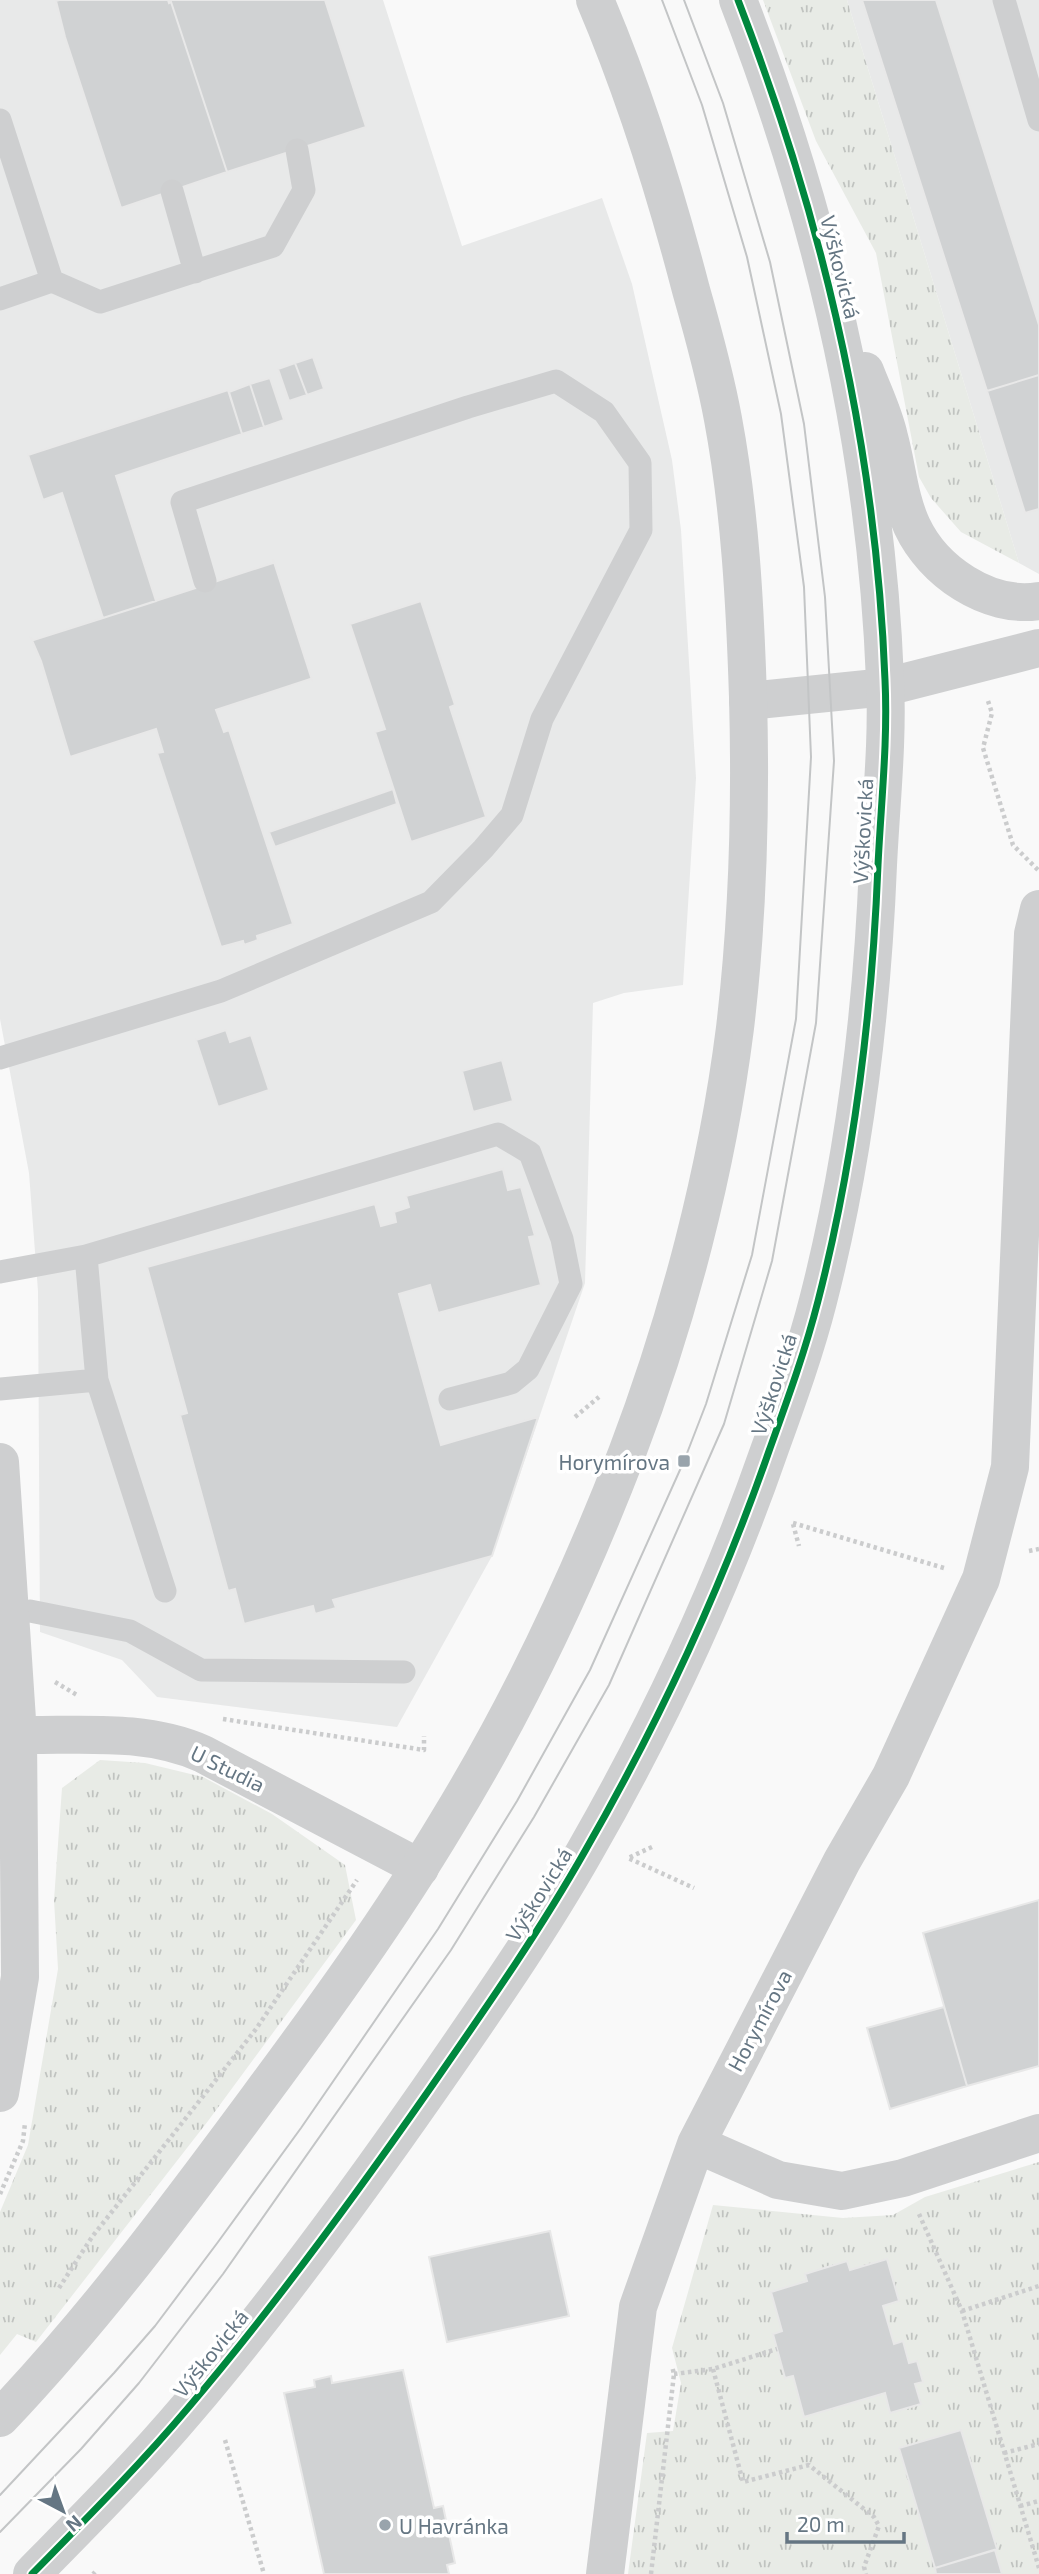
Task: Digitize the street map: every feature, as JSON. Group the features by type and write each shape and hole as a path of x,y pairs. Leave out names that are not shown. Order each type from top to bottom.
{"street":[{"path":"0,2418 82,2326 164,2224 331,1998 420,1868 450,1819 504,1721 578,1570 632,1440 663,1350 688,1263 719,1124 734,1030 744,934 750,772 742,580 731,471 722,416 686,270 645,128 595,0"},
{"name":"Výškovická","path":"32,2574 158,2442 234,2352 343,2210 512,1969 582,1857 649,1732 743,1522 816,1308 839,1210 862,1077 874,967 886,687 878,578 864,465 847,368 823,261 792,148 738,0"},
{"path":"823,261 889,434 902,497 912,526 925,547 943,566 980,593 1026,603 1039,601"},
{"path":"748,701 886,687 1039,648"},
{"name":"Horymírova","path":"605,2574 638,2307 695,2144 842,1861 891,1776 982,1579 1010,1467 1028,1287 1033,934 1039,909"},
{"path":"0,1462 18,1735 10,1977 0,2093"},
{"name":"U Studia","path":"18,1735 132,1736 174,1743 203,1754 420,1868"},
{"path":"695,2144 778,2180 842,2190 903,2178 1039,2133"}],"lane":[{"path":"1004,0 1039,120"},
{"path":"0,120 52,281"},
{"path":"0,299 52,281 100,302 273,246 304,190 296,150"},
{"path":"172,191 195,272"},
{"path":"0,1058 221,991 431,902 483,849 512,814 542,719 641,530 640,463 604,412 556,381 468,407 182,502 205,581"},
{"path":"0,1272 86,1256 498,1134 530,1153 562,1240 571,1284 528,1369 511,1383 450,1399"},
{"path":"86,1256 97,1380 165,1591"},
{"path":"0,1389 97,1380"},
{"path":"11,1614 30,1611 130,1631 201,1670 404,1672"}],"path":[{"path":"987,697 992,713 982,748 1013,845 1039,871"},
{"path":"575,1417 599,1397"},
{"path":"799,1546 793,1523 982,1579"},
{"path":"47,1677 87,1701"},
{"path":"219,1718 424,1750 424,1736"},
{"path":"652,1847 628,1858 694,1888"},
{"path":"57,2291 92,2236 256,2028 357,1879"},
{"path":"903,2178 962,2311 1039,2568"},
{"path":"962,2311 1039,2286"},
{"path":"674,2374 713,2369 777,2349"},
{"path":"713,2369 744,2482 809,2465 874,2517 878,2526 864,2567 866,2574"},
{"path":"225,2440 264,2574"},
{"path":"1004,2453 1039,2444"},
{"path":"1020,2506 1039,2501"}],"shaded area":[{"path":"0,0 383,0 462,246 602,198 632,284 672,460 681,530 696,778 683,985 624,993 593,1003 585,1283 492,1556 397,1727 157,1697 122,1660 40,1632 38,1291 29,1173 0,1019"},
{"path":"847,0 1039,0 1039,574 1019,563"}],"green space":[{"path":"763,0 847,0 1019,563 961,532 931,498 919,477 876,253 816,141"},
{"path":"100,1760 145,1763 203,1777 272,1814 345,1865 356,1920 208,2121 36,2342 17,2334 0,2355 0,2212 28,2145 58,1969 54,1900 62,1788"},
{"path":"1039,2162 1039,2574 628,2574 647,2433 673,2431 681,2383 672,2348 713,2205 843,2218 893,2215 925,2197"}],"building":[{"path":"168,0 325,0 366,127 227,172 171,2"},
{"path":"862,0 936,0 1039,325 1039,375 987,391"},
{"path":"56,1 171,2 227,172 121,208 65,37"},
{"path":"313,357 324,389 307,395 295,363"},
{"path":"295,363 307,395 289,401 278,369"},
{"path":"1039,375 1039,509 1025,513 987,391"},
{"path":"270,378 284,420 264,427 250,384"},
{"path":"250,384 264,427 242,434 229,392"},
{"path":"228,390 242,434 116,476 156,601 103,618 62,493 43,500 28,455"},
{"path":"273,559 312,680 216,710 224,732 229,730 293,924 257,936 258,940 244,945 243,941 221,947 157,753 163,752 156,729 70,757 41,661 31,638 34,640 273,563"},
{"path":"421,601 455,705 450,707 486,817 411,842 375,732 385,729 350,624"},
{"path":"393,789 397,804 275,847 269,832"},
{"path":"226,1030 230,1042 251,1035 269,1090 218,1107 196,1040"},
{"path":"502,1060 513,1101 473,1112 462,1071"},
{"path":"503,1169 508,1190 521,1187 535,1236 529,1237 541,1285 438,1313 430,1285 399,1294 441,1445 538,1417 492,1556 333,1600 336,1608 315,1614 313,1606 244,1624 235,1589 228,1591 180,1415 187,1413 147,1267 375,1204 381,1226 396,1222 394,1212 409,1207 406,1196"},
{"path":"1039,1900 1039,2066 967,2086 923,1933"},
{"path":"944,2007 967,2086 890,2109 867,2028"},
{"path":"550,2231 569,2316 447,2342 429,2257"},
{"path":"887,2259 899,2301 883,2306 894,2344 903,2341 909,2363 917,2361 923,2382 915,2384 921,2404 890,2413 885,2393 804,2417 793,2376 785,2378 773,2334 782,2331 771,2292 807,2281 805,2274 847,2261 850,2270"},
{"path":"403,2370 434,2508 443,2506 455,2563 447,2565 449,2574 324,2574 284,2393 315,2387 314,2380 331,2376 332,2383"},
{"path":"961,2430 997,2549 935,2568 899,2448"},
{"path":"995,2550 1002,2574 936,2574 935,2568"}],"tram line":[{"path":"0,2495 155,2326 218,2242 301,2128 438,1929 517,1801 590,1670 684,1461 706,1404 752,1255 796,1019 811,757 804,587 781,414 747,257 702,105 662,0"},
{"path":"0,2532 81,2449 139,2383 223,2274 451,1950 534,1817 609,1685 724,1424 772,1261 816,1023 834,761 825,597 804,424 770,262 723,103 684,0"}],"cycle path":[{"path":"32,2574 169,2430 282,2292 400,2131 490,2002 548,1912 638,1754 709,1605 750,1503 813,1320 842,1193 860,1085 875,921 886,726 885,680 880,592 870,506 857,419 840,334 795,165 738,0"}],"place":[{"name":"Horymírova","path":"684,1461"},
{"name":"U Havránka","path":"385,2525"}]}
